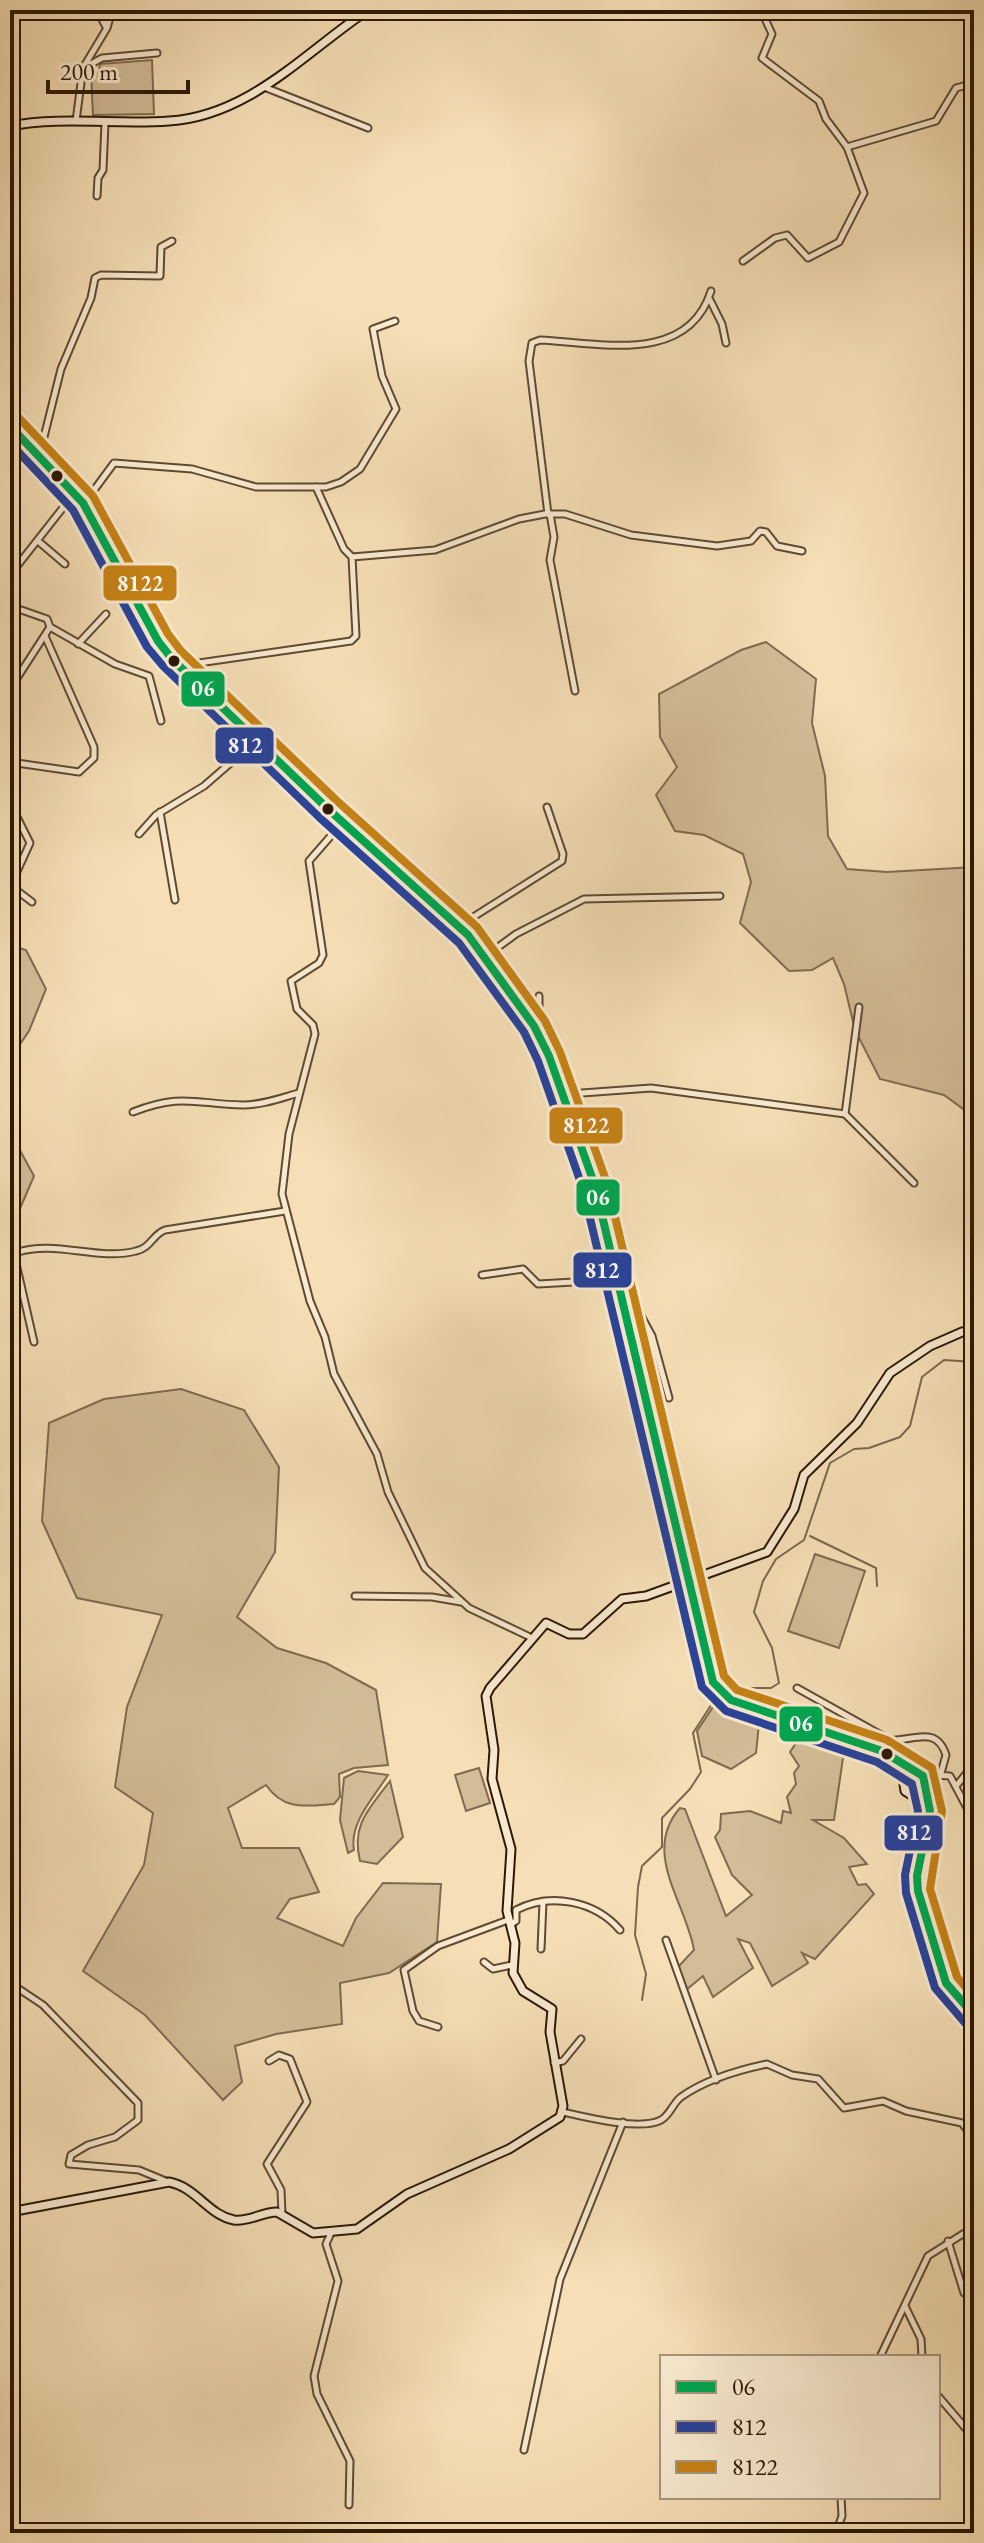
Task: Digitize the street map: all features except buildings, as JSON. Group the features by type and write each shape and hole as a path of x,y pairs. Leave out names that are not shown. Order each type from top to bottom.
{"main road":[{"path":"10,126 196,117 236,105 368,10"},
{"path":"10,426 41,454 78,500 165,656 186,683 256,741 458,926 486,956 534,1026 590,1170 621,1271 685,1563 685,1583 711,1674 720,1692 888,1754 917,1774 925,1787 930,1811 917,1876 923,1914 946,1983 974,2015"},
{"path":"78,500 97,531"},
{"path":"158,641 179,666 256,741"},
{"path":"10,2212 169,2182 193,2191 226,2218 243,2221 269,2212 282,2214 313,2233 357,2229 407,2194 521,2143 563,2112 554,2063 552,2009 523,1991 512,1965 515,1943 509,1922 511,1849 494,1789 494,1750 486,1696 494,1681 532,1638 550,1623 569,1634 583,1634 622,1599 646,1596 767,1552 794,1509 804,1475 857,1423 890,1373 930,1346 974,1330"},
{"path":"872,1748 897,1766 904,1780 905,1791 925,1806 929,1823"},
{"path":"904,1780 917,1774"},
{"path":"914,1795 925,1787"}],"street":[{"path":"97,10 107,28"},
{"path":"75,124 83,68 107,28 112,10"},
{"path":"743,261 775,238 787,235 808,258 839,242 864,193 847,147 826,119 819,101 762,58 772,34 761,10"},
{"path":"83,68 102,58 157,53"},
{"path":"847,147 936,121 956,88 974,83"},
{"path":"264,87 368,128"},
{"path":"97,196 98,178 103,170 105,123"},
{"path":"41,454 61,369 95,278 101,275 160,276 161,247 172,241"},
{"path":"575,691 550,560 554,537 529,361 532,343 540,340 638,346 666,341 686,328 709,299 711,291"},
{"path":"709,299 722,324 726,343"},
{"path":"10,575 65,506 78,500 114,463 192,469 256,487 316,487 341,482 360,469 382,427 395,412 395,401 382,376 373,329 395,321"},
{"path":"10,416 41,454"},
{"path":"165,656 179,666 351,641 356,636 352,557 344,549 316,487"},
{"path":"352,557 435,550 519,519 549,514 565,514 631,535 704,545 751,541 760,531 766,532 777,546 802,551"},
{"path":"38,541 65,564"},
{"path":"10,606 47,619 50,627 78,644 115,664 149,676 161,721"},
{"path":"78,644 106,614"},
{"path":"10,689 50,627"},
{"path":"10,762 79,772 94,758 94,747 45,636"},
{"path":"139,834 160,812 204,786 256,741"},
{"path":"10,803 30,843 10,886 32,902"},
{"path":"458,926 562,861 563,854 547,807"},
{"path":"160,812 175,900"},
{"path":"343,822 309,861 323,955 319,963 291,981 297,1009 315,1029 283,1167 285,1211 334,1374 377,1454 388,1492 425,1568 461,1602 532,1638"},
{"path":"486,956 516,934 584,899 720,896"},
{"path":"539,996 539,1010 592,1134 621,1271 652,1336 669,1398"},
{"path":"845,1114 859,1007"},
{"path":"564,1098 651,1088 845,1114 914,1183"},
{"path":"133,1112 163,1100 191,1098 243,1105 299,1093"},
{"path":"34,1342 15,1259 18,1252 52,1249 119,1254 138,1251 165,1230 285,1211"},
{"path":"482,1275 523,1269 538,1284 574,1282 621,1271"},
{"path":"355,1596 432,1597 461,1602"},
{"path":"797,1688 890,1740 919,1734 936,1740 946,1755 938,1773 925,1787"},
{"path":"957,1786 974,1764"},
{"path":"917,1774 950,1776 974,1821"},
{"path":"438,2027 419,2021 413,2011 404,1970 438,1946 516,1921 516,1910 558,1900 606,1913 620,1930"},
{"path":"541,1949 543,1902"},
{"path":"666,1940 716,2080"},
{"path":"484,1962 493,1969 512,1965"},
{"path":"10,1983 57,2017 138,2103 138,2120 102,2143 80,2149 71,2155 69,2164 139,2170 169,2182"},
{"path":"554,2063 563,2061 581,2039"},
{"path":"269,2061 279,2055 290,2059 307,2102 267,2164 281,2190 282,2214"},
{"path":"563,2112 623,2122 660,2121 680,2098 716,2080 767,2064 792,2075 818,2079 844,2108 883,2101 906,2111 962,2123 974,2139"},
{"path":"524,2450 560,2279 623,2122"},
{"path":"881,2355 928,2256 974,2227"},
{"path":"331,2233 326,2244 338,2281 314,2376 317,2394 350,2461 349,2505"},
{"path":"948,2241 964,2293"},
{"path":"904,2305 921,2339 922,2355"},
{"path":"940,2398 974,2438"},
{"path":"836,2533 842,2516 841,2499"}],"shaded area":[{"path":"152,60 154,114 93,115 91,73 99,72 100,64"},
{"path":"766,642 816,679 812,723 825,776 828,836 847,869 887,872 974,867 974,1117 944,1095 880,1079 855,1030 844,984 833,958 812,970 789,971 740,923 751,882 743,854 704,835 675,831 656,795 677,767 660,737 659,694 741,650"},
{"path":"10,945 26,950 46,989 29,1031 10,1059"},
{"path":"10,1132 34,1176 10,1232"},
{"path":"181,1389 244,1410 279,1467 275,1552 237,1617 277,1648 326,1663 376,1690 388,1765 354,1768 339,1774 340,1797 334,1804 304,1806 288,1803 266,1785 228,1808 242,1848 299,1848 319,1892 290,1899 277,1918 343,1946 356,1918 383,1883 441,1884 437,1942 389,1973 340,1983 342,2024 276,2034 235,2046 242,2082 223,2100 145,2015 83,1971 144,1865 153,1813 115,1787 127,1707 162,1615 77,1598 42,1521 49,1423 104,1399"},
{"path":"815,1554 865,1571 839,1648 788,1631"},
{"path":"719,1698 760,1714 756,1753 731,1769 702,1756 697,1731"},
{"path":"805,1730 845,1744 834,1820 813,1820 844,1838 867,1864 849,1867 858,1885 866,1884 874,1894 815,1959 802,1953 808,1963 772,1986 750,1943 738,1939 753,1968 713,1997 703,1976 686,1990 678,1967 694,1950 665,1860 669,1825 680,1808 685,1809 726,1916 752,1895 732,1875 715,1837 720,1830 721,1814 750,1811 781,1823 783,1811 791,1813 787,1797 796,1784 794,1773 799,1766 790,1752"},
{"path":"479,1768 490,1803 466,1811 455,1775"},
{"path":"358,1771 388,1775 359,1820 353,1840 354,1850 348,1853 340,1820 344,1778"},
{"path":"390,1781 403,1837 377,1864 360,1861 360,1827"}],"waterway":[{"path":"724,1688 771,1688 779,1683 772,1648 754,1612 763,1581 776,1559 804,1540 830,1463 854,1449 869,1448 900,1437 910,1426 922,1377 944,1360 974,1362"},
{"path":"810,1536 876,1568 877,1586"},
{"path":"642,2000 646,1974 635,1935 642,1866 662,1847 662,1818 690,1789 701,1772 693,1733 719,1693"}],"transit line":[{"name":"8122","path":"19,418 93,496 168,634 181,651 336,800 477,927 545,1021 560,1052 607,1183 724,1676 737,1690 887,1740 932,1768 942,1811 930,1889 957,1977 974,1997"},
{"name":"06","path":"10,426 83,503 158,641 172,659 328,809 468,935 534,1026 549,1056 595,1186 713,1682 731,1700 882,1751 923,1776 930,1811 917,1876 918,1891 946,1983 974,2015"},
{"name":"812","path":"10,443 73,510 147,647 163,666 320,818 459,943 524,1032 538,1061 583,1189 702,1687 726,1711 877,1762 912,1784 918,1811 905,1875 906,1893 935,1988 965,2023"}]}
